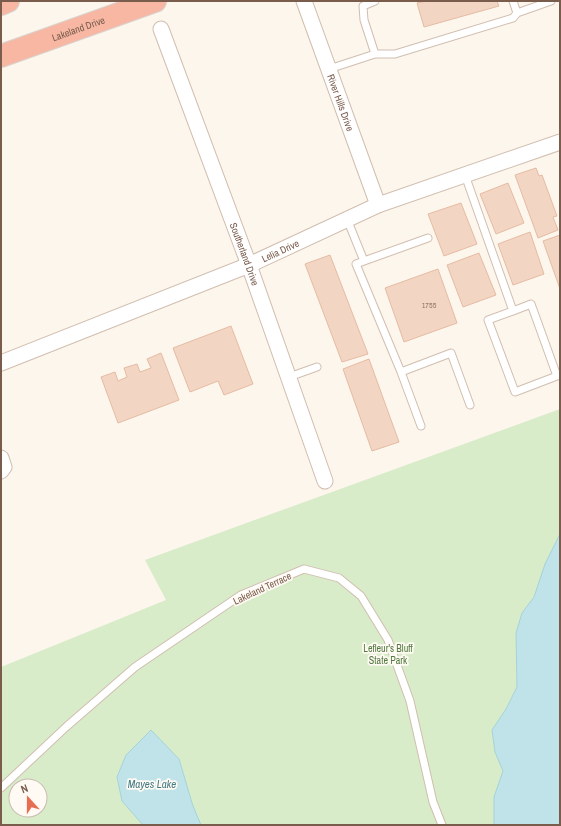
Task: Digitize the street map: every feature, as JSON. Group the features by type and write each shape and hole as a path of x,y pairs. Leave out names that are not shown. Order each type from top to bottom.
{"highway":[{"path":"1,4 8,1"},
{"name":"Lakeland Drive","path":"1,56 155,1"}],"street":[{"name":"River Hills Drive","path":"304,1 378,205"},
{"name":"Southerland Drive","path":"161,29 249,265 325,480"},
{"name":"Lelia Drive","path":"1,363 249,265 378,205 560,142"},
{"path":"1,458 4,467 1,472"}],"lane":[{"path":"375,54 364,20 362,3 376,1"},
{"path":"513,1 517,13"},
{"path":"329,69 375,54 395,54 513,18 517,13 551,1"},
{"path":"465,175 513,311"},
{"path":"347,219 364,261"},
{"path":"421,426 401,372 356,264 428,238"},
{"path":"531,304 558,376 515,392 488,320 513,311 531,304"},
{"path":"401,372 451,353 470,405"},
{"path":"289,377 317,367"},
{"name":"Lakeland Terrace","path":"1,788 66,727 135,667 241,595 304,569 339,578 361,596 388,640 410,701 434,802 442,825"}],"green space":[{"name":"Lefleur's Bluff State Park","path":"560,409 560,825 1,825 1,667 166,600 145,560"}],"water":[{"path":"560,534 560,825 494,825 494,797 503,771 495,752 492,730 506,709 517,687 516,633 522,613 534,597 545,564"},
{"name":"Mayes Lake","path":"151,730 179,759 193,806 201,825 143,825 122,801 117,777 126,755"}],"building":[{"path":"426,1 497,1 499,6 424,27 417,3"},
{"path":"536,168 539,176 542,175 557,216 553,217 558,230 538,238 515,175"},
{"path":"508,183 524,223 496,234 480,194"},
{"path":"461,203 477,244 444,256 428,214"},
{"path":"530,232 544,274 513,285 498,244"},
{"path":"560,235 560,289 543,241"},
{"path":"479,253 496,295 463,307 447,265"},
{"path":"330,255 368,354 342,362 305,264"},
{"path":"438,269 457,323 404,342 385,288"},
{"path":"231,326 253,384 224,395 218,381 190,392 173,348"},
{"path":"161,353 179,400 118,423 101,377 115,372 118,381 127,377 124,368 137,364 140,372 151,368 147,359"},
{"path":"369,359 399,442 372,451 343,369"}]}
